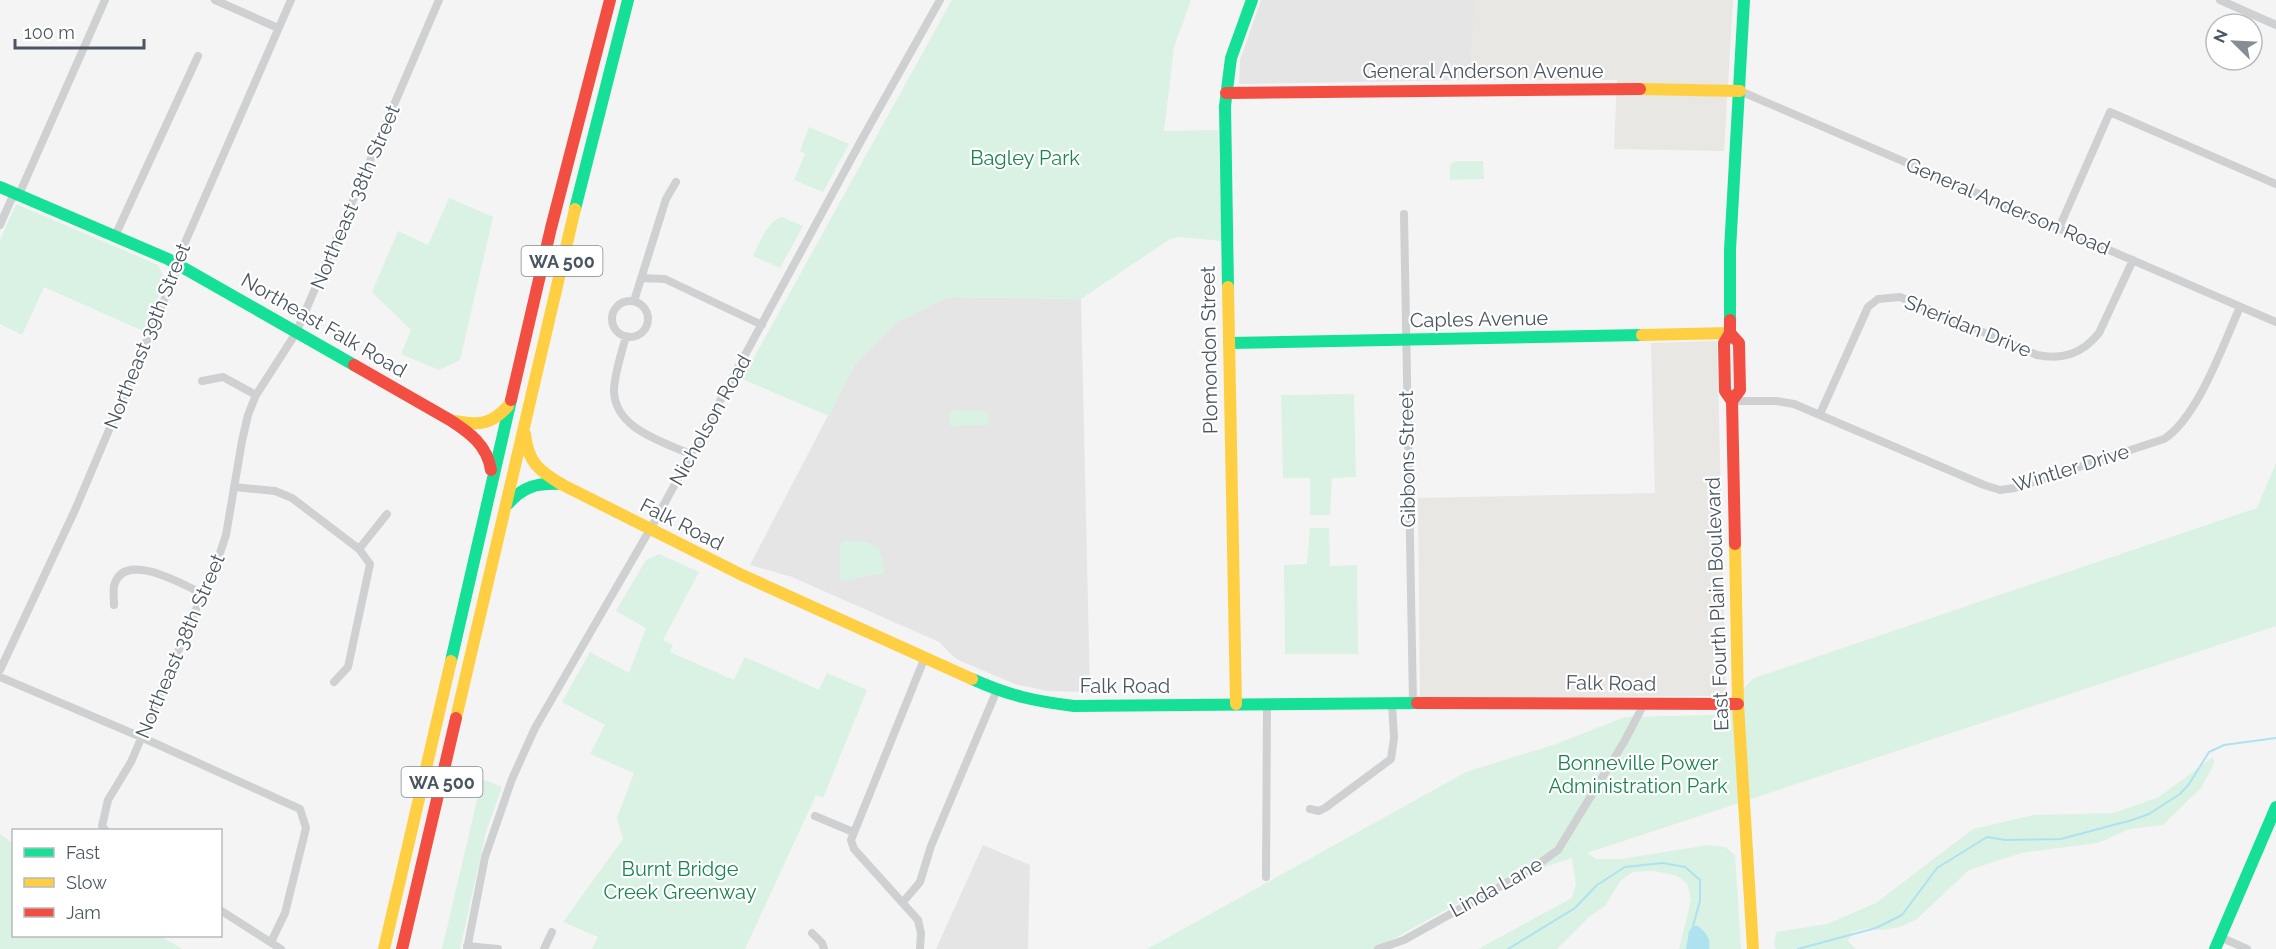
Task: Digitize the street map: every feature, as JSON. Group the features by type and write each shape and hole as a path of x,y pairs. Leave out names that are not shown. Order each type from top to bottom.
{"main road":[{"name":"WA 500","path":"384,949 576,125 610,0"},
{"name":"WA 500","path":"402,949 524,422 593,134 628,0"},
{"name":"Plomondon Street","path":"1236,704 1226,93 1231,58 1252,0"},
{"name":"East Fourth Plain Boulevard","path":"1744,0 1730,250 1730,333 1724,344 1725,391 1732,401 1738,704 1753,949"},
{"name":"General Anderson Avenue","path":"1226,93 1632,89 1740,91"},
{"name":"Northeast Falk Road","path":"0,187 179,265 450,420 475,437 484,447 490,459 492,479"},
{"name":"Caples Avenue","path":"1229,343 1730,333"},
{"path":"450,420 483,425 494,421 510,404"},
{"name":"Falk Road","path":"524,422 530,459 538,469 561,484 742,575 997,690 1028,700 1061,705 1539,702 1738,704"},
{"path":"506,507 519,490 530,484 561,484"},
{"path":"2215,949 2276,807"}],"street":[{"path":"0,225 11,200 21,190 105,0"},
{"path":"215,0 278,28"},
{"name":"Northeast 39th Street","path":"0,670 75,510 179,265 180,254 291,0"},
{"name":"Northeast 38th Street","path":"104,828 108,800 131,762 226,535 242,441 256,395 296,333 439,0"},
{"name":"Nicholson Road","path":"467,948 485,857 512,779 535,728 692,455 862,139 940,0"},
{"path":"2220,0 2276,25"},
{"path":"115,236 198,57"},
{"name":"General Anderson Road","path":"1740,91 2276,321"},
{"path":"2059,228 2110,112 2276,184"},
{"path":"634,301 666,199 676,182"},
{"name":"Gibbons Street","path":"1404,214 1413,703"},
{"name":"Sheridan Drive","path":"1820,414 1868,307 1878,299 1900,297 2037,355 2053,358 2083,350 2091,344 2099,333 2133,260"},
{"path":"642,278 665,279 762,325"},
{"path":"634,301 646,311 646,324 637,335 626,336 614,328 613,313 622,302 634,301"},
{"name":"Wintler Drive","path":"1732,401 1776,401 1794,404 1984,485 2000,490 2014,489 2164,439 2175,432 2194,407 2240,307"},
{"path":"626,336 614,390 618,411 629,424 692,455"},
{"path":"202,381 223,377 256,395"},
{"path":"234,487 275,491 292,498 359,549 370,564 348,667 334,682"},
{"path":"359,549 387,514"},
{"path":"114,605 114,585 119,576 126,571 140,568 203,594"},
{"path":"920,949 921,933 918,920 854,849 851,840 925,657"},
{"path":"0,677 141,737 300,809 306,828 285,913 271,942"},
{"path":"903,902 920,882 931,846 997,690"},
{"path":"1266,877 1267,703"},
{"path":"1310,809 1319,811 1325,808 1391,759 1394,738 1392,704"},
{"name":"Linda Lane","path":"1378,949 1404,940 1533,868 1558,850 1624,742 1644,704"},
{"path":"815,816 853,832"},
{"path":"222,911 281,949"},
{"path":"544,949 552,932"},
{"path":"812,933 824,949"},
{"path":"2220,937 2247,949"},
{"path":"467,948 498,949"}],"shaded area":[{"path":"1261,0 1475,0 1470,80 1239,84 1240,60"},
{"path":"1475,0 1733,0 1724,151 1614,149 1617,80 1470,80"},
{"path":"948,297 1081,299 1090,692 1047,691 1015,684 956,659 939,642 792,577 750,565 855,364 896,323"},
{"path":"1717,341 1726,696 1420,697 1418,498 1655,493 1651,343"},
{"path":"983,845 1030,865 1028,949 936,949"}],"green space":[{"name":"Bagley Park","path":"952,0 1191,0 1174,47 1164,131 1218,130 1222,241 1181,237 1170,239 1081,299 948,297 896,323 855,364 829,416 742,379"},
{"path":"809,127 849,144 823,192 794,180 805,154 800,151"},
{"path":"1456,161 1483,161 1484,179 1450,180 1450,165"},
{"path":"449,198 493,217 460,360 439,370 401,354 411,330 372,292 398,231 428,245"},
{"path":"16,204 158,265 165,280 143,331 44,287 22,335 0,324 0,240"},
{"path":"782,217 803,226 780,268 753,256 768,227"},
{"path":"1354,394 1356,477 1332,478 1330,515 1310,515 1310,478 1283,478 1281,395"},
{"path":"953,410 987,411 989,425 950,426 950,413"},
{"name":"Bonneville Power Administration Park","path":"2276,463 2276,626 1587,853 1596,859 1621,859 1708,845 1725,847 1735,855 1741,949 1679,949 1691,900 1687,883 1675,875 1653,871 1633,872 1621,880 1605,906 1590,916 1557,949 1478,949 1572,898 1576,884 1572,858 1491,885 1375,949 1147,949 1466,772 1556,744 1625,717 1717,715 1754,678 2257,508"},
{"path":"1310,528 1329,528 1330,566 1357,565 1358,654 1285,654 1284,565 1307,564"},
{"path":"844,541 869,543 879,549 884,574 840,581 840,544"},
{"name":"Burnt Bridge Creek Greenway","path":"659,554 699,572 663,640 673,645 670,652 734,680 745,657 819,690 827,673 867,690 823,798 816,795 745,949 592,949 598,937 563,922 623,839 617,818 634,773 590,754 605,725 562,702 590,652 629,673 646,628 616,611 646,560"},
{"path":"2213,757 2214,764 2201,788 2163,825 2129,829 2098,843 2021,853 1969,870 1917,919 1900,927 1882,930 1868,928 1852,932 1848,941 1856,949 1776,949 1774,944 1776,932 1827,924 1876,903 1973,829 2034,815 2114,813 2159,797"},
{"path":"482,779 502,787 486,832 460,949 442,949"},
{"path":"0,834 12,842 12,937 163,937 182,949 0,949"}],"water":[{"path":"1693,926 1698,926 1706,933 1709,939 1709,949 1686,949 1689,931"}],"waterway":[{"path":"1798,949 1876,928 1902,915 1937,868 1987,837 2005,840 2061,839 2132,820 2149,814 2180,794 2209,752 2224,745 2276,738"},
{"path":"1508,949 1575,908 1597,885 1625,867 1663,863 1685,867 1700,880 1700,901 1693,926"}],"traffic: fast":[{"path":"575,209 628,0"},
{"path":"1228,287 1225,106 1231,58 1252,0"},
{"path":"1730,320 1730,250 1744,0"},
{"path":"0,187 168,259 354,365"},
{"path":"1229,343 1642,335"},
{"path":"451,661 511,400"},
{"path":"507,505 531,487 561,484"},
{"path":"972,679 1022,697 1074,706 1417,703"},
{"path":"2215,949 2276,807"}],"traffic: slow":[{"path":"1640,89 1740,91"},
{"path":"456,718 575,209"},
{"path":"1228,287 1236,704"},
{"path":"1642,335 1730,333"},
{"path":"456,421 485,422 496,417 508,406"},
{"path":"525,434 526,444 536,464 561,484"},
{"path":"561,484 742,575 972,679"},
{"path":"1735,544 1738,704 1753,949"},
{"path":"384,949 451,661"}],"traffic: jam":[{"path":"511,400 551,228 610,0"},
{"path":"1226,93 1640,89"},
{"path":"1730,320 1730,333 1724,343 1725,391 1732,401 1735,544"},
{"path":"1730,333 1739,343 1740,390 1732,401"},
{"path":"354,365 450,420"},
{"path":"450,420 471,435 482,447 491,470"},
{"path":"1417,703 1738,704"},
{"path":"402,949 456,718"}]}
